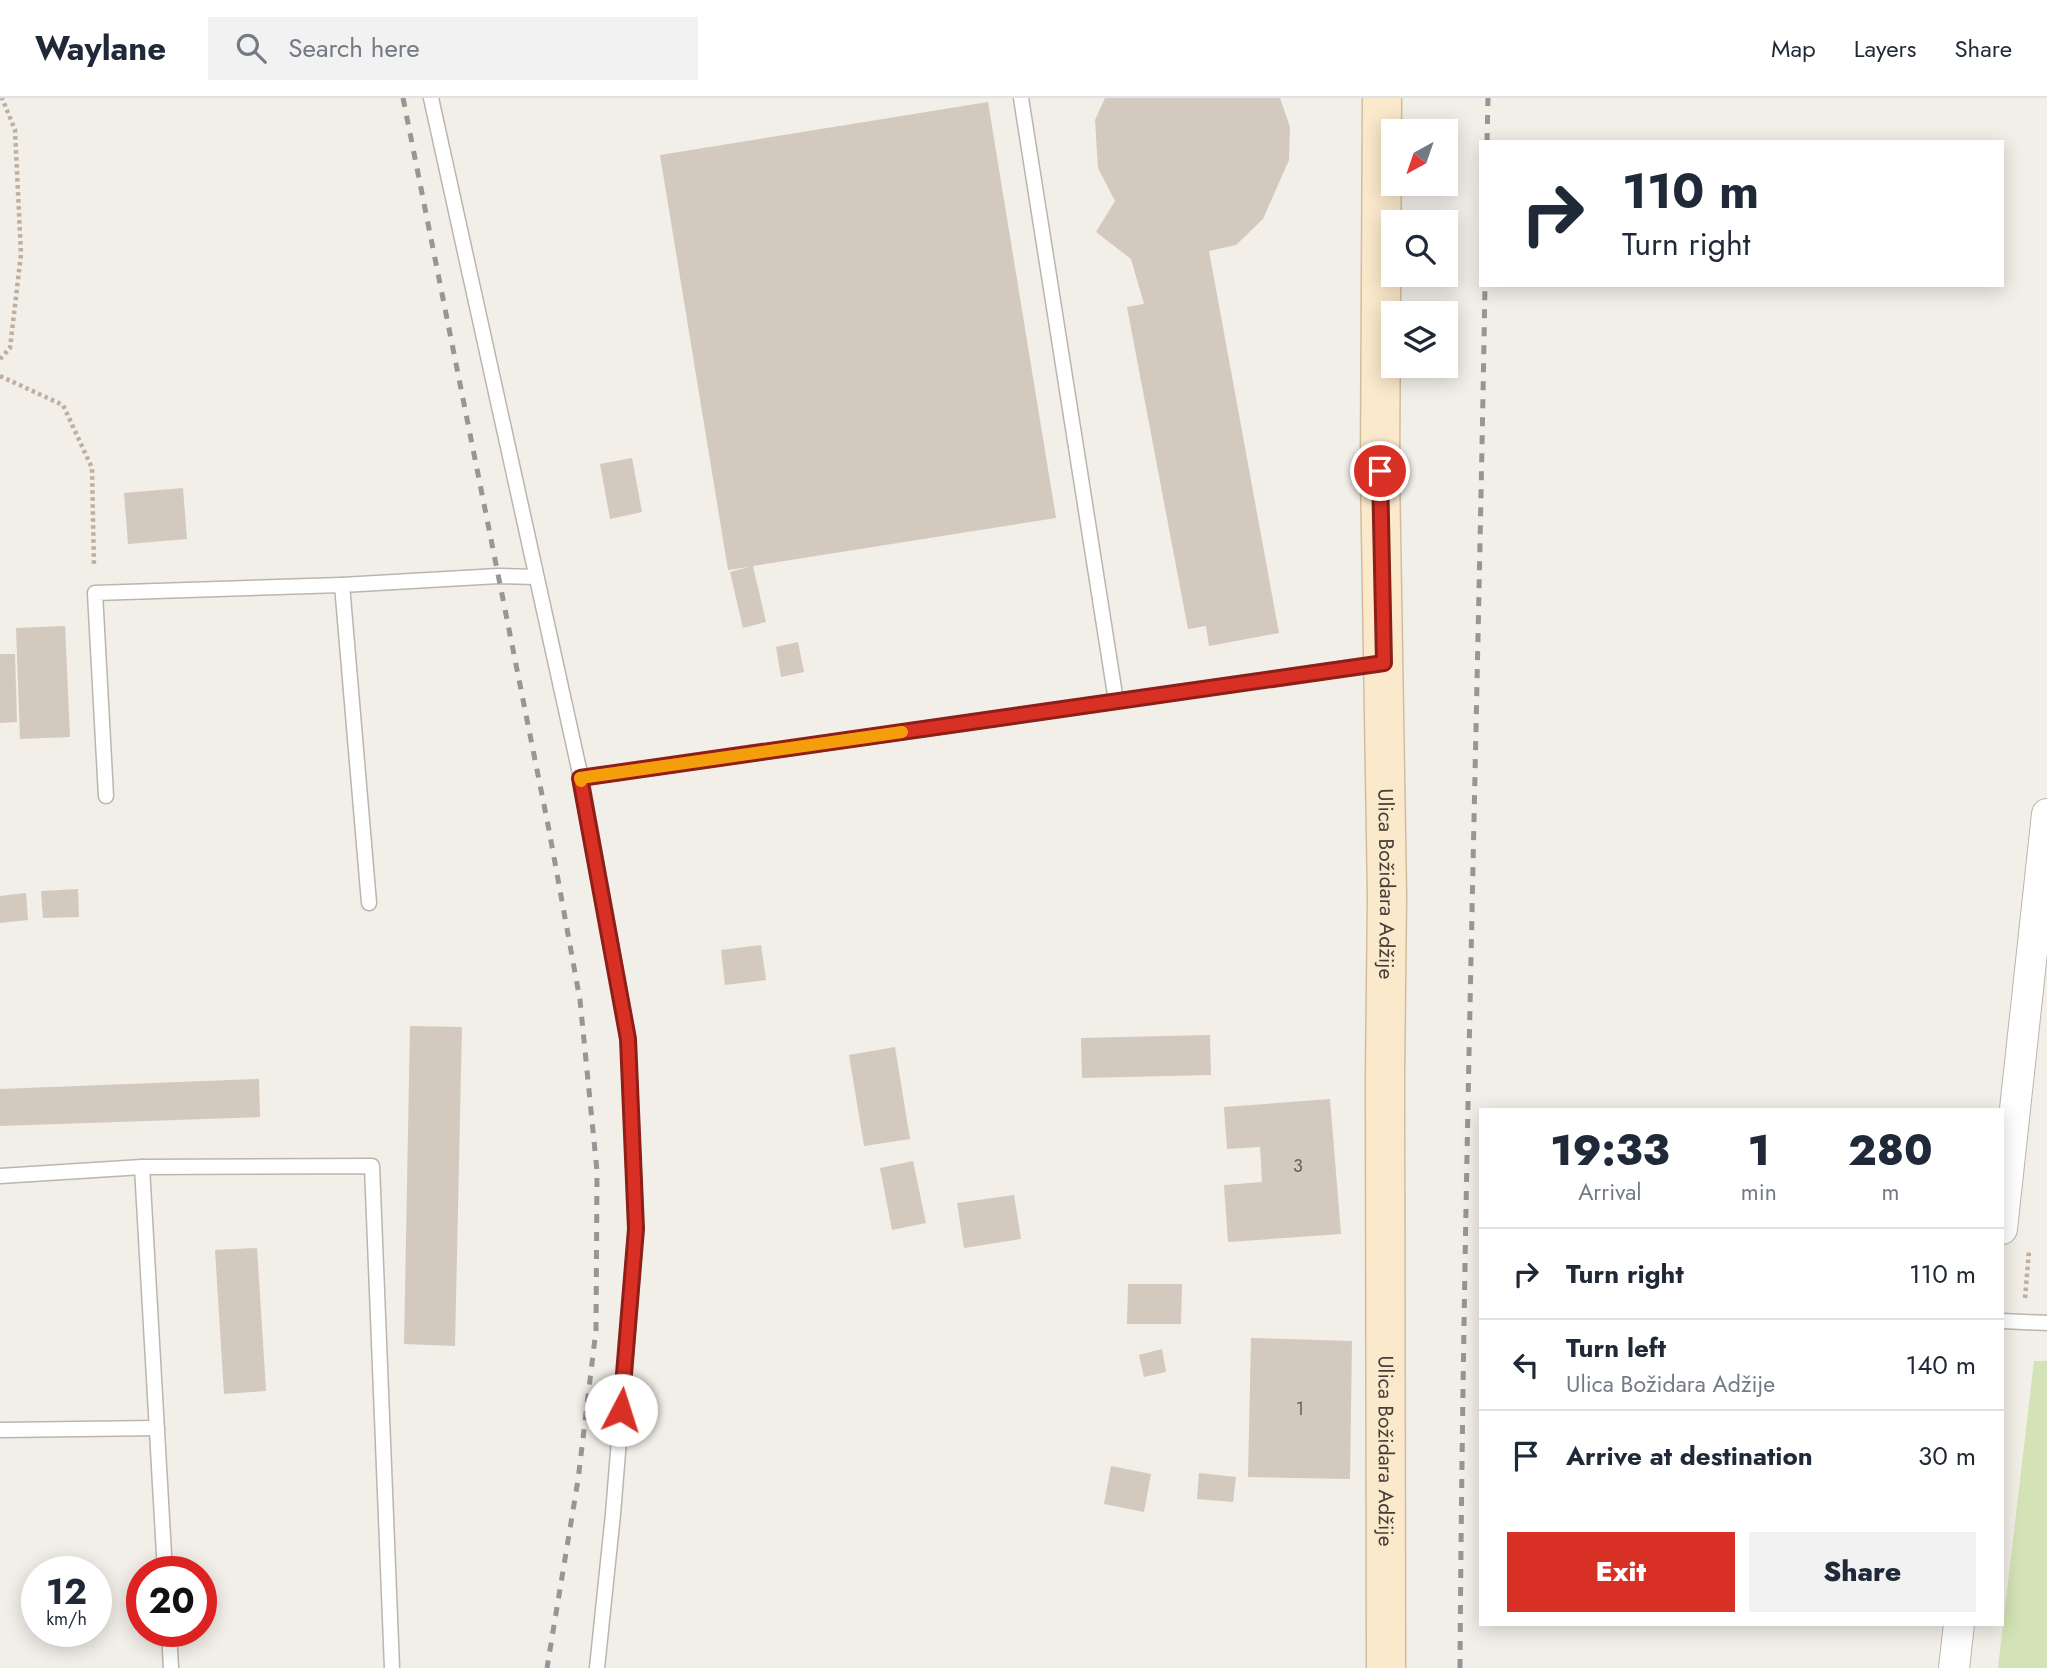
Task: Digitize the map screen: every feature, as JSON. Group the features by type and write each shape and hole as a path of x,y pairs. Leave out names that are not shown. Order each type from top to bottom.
{"main road":[{"name":"Ulica Božidara Adžije","path":"1382,98 1380,471 1387,896 1386,1668"}],"street":[{"path":"2004,1211 2047,814"},
{"path":"1954,1668 1959,1626"}],"lane":[{"path":"431,98 580,778 628,1039 636,1229 613,1514 597,1668"},
{"path":"1021,98 1116,701"},
{"path":"106,796 95,593 342,585 498,576 536,577"},
{"path":"342,585 369,903"},
{"path":"580,778 1384,663"},
{"path":"0,1176 142,1167 372,1166 392,1668"},
{"path":"142,1167 164,1556"},
{"path":"2004,1321 2047,1323"},
{"path":"0,1430 157,1427"},
{"path":"170,1647 171,1668"}],"path":[{"path":"0,359 10,348 21,254 15,131 2,98"},
{"path":"0,376 63,405 92,468 95,593"}],"green space":[{"path":"2034,1361 2047,1361 2047,1668 1998,1668"}],"building":[{"path":"1105,98 1280,98 1290,127 1289,160 1263,219 1236,245 1209,251 1279,633 1209,646 1206,626 1188,629 1127,307 1144,304 1131,259 1096,232 1115,201 1098,168 1095,120"},
{"path":"988,102 1056,518 753,566 766,622 743,628 730,572 749,567 728,570 660,155"},
{"path":"632,458 642,512 610,519 600,464"},
{"path":"183,488 187,539 128,544 124,493"},
{"path":"65,626 70,737 20,739 16,628"},
{"path":"798,642 804,672 781,677 776,647"},
{"path":"0,654 15,654 17,722 0,723"},
{"path":"78,889 79,917 43,918 41,891"},
{"path":"26,893 28,920 0,923 0,896"},
{"path":"761,945 766,980 725,985 721,950"},
{"path":"410,1026 462,1027 455,1346 404,1344"},
{"path":"1210,1035 1211,1075 1082,1078 1081,1038"},
{"path":"895,1047 910,1139 864,1146 849,1055"},
{"path":"259,1079 260,1117 0,1126 0,1089"},
{"path":"1330,1099 1341,1234 1228,1242 1224,1185 1262,1182 1260,1147 1227,1149 1224,1107"},
{"path":"913,1161 926,1223 892,1230 880,1168"},
{"path":"1014,1195 1021,1239 964,1248 957,1203"},
{"path":"257,1248 266,1391 224,1394 215,1250"},
{"path":"1128,1284 1182,1284 1181,1324 1127,1324"},
{"path":"1251,1338 1352,1341 1350,1479 1248,1477"},
{"path":"1162,1349 1166,1372 1144,1377 1139,1355"},
{"path":"1111,1466 1151,1474 1144,1512 1104,1504"},
{"path":"1199,1473 1236,1477 1233,1502 1197,1499"}],"railway":[{"path":"403,98 549,830 580,1000 597,1171 596,1330 578,1480 547,1668"},
{"path":"1487,140 1488,98"},
{"path":"1460,1668 1467,1149 1485,287"}],"slow traffic":[{"path":"581,781 580,778 902,732"}],"route":[{"path":"621,1410 636,1229 628,1039 580,778 1384,663 1380,471"}]}
